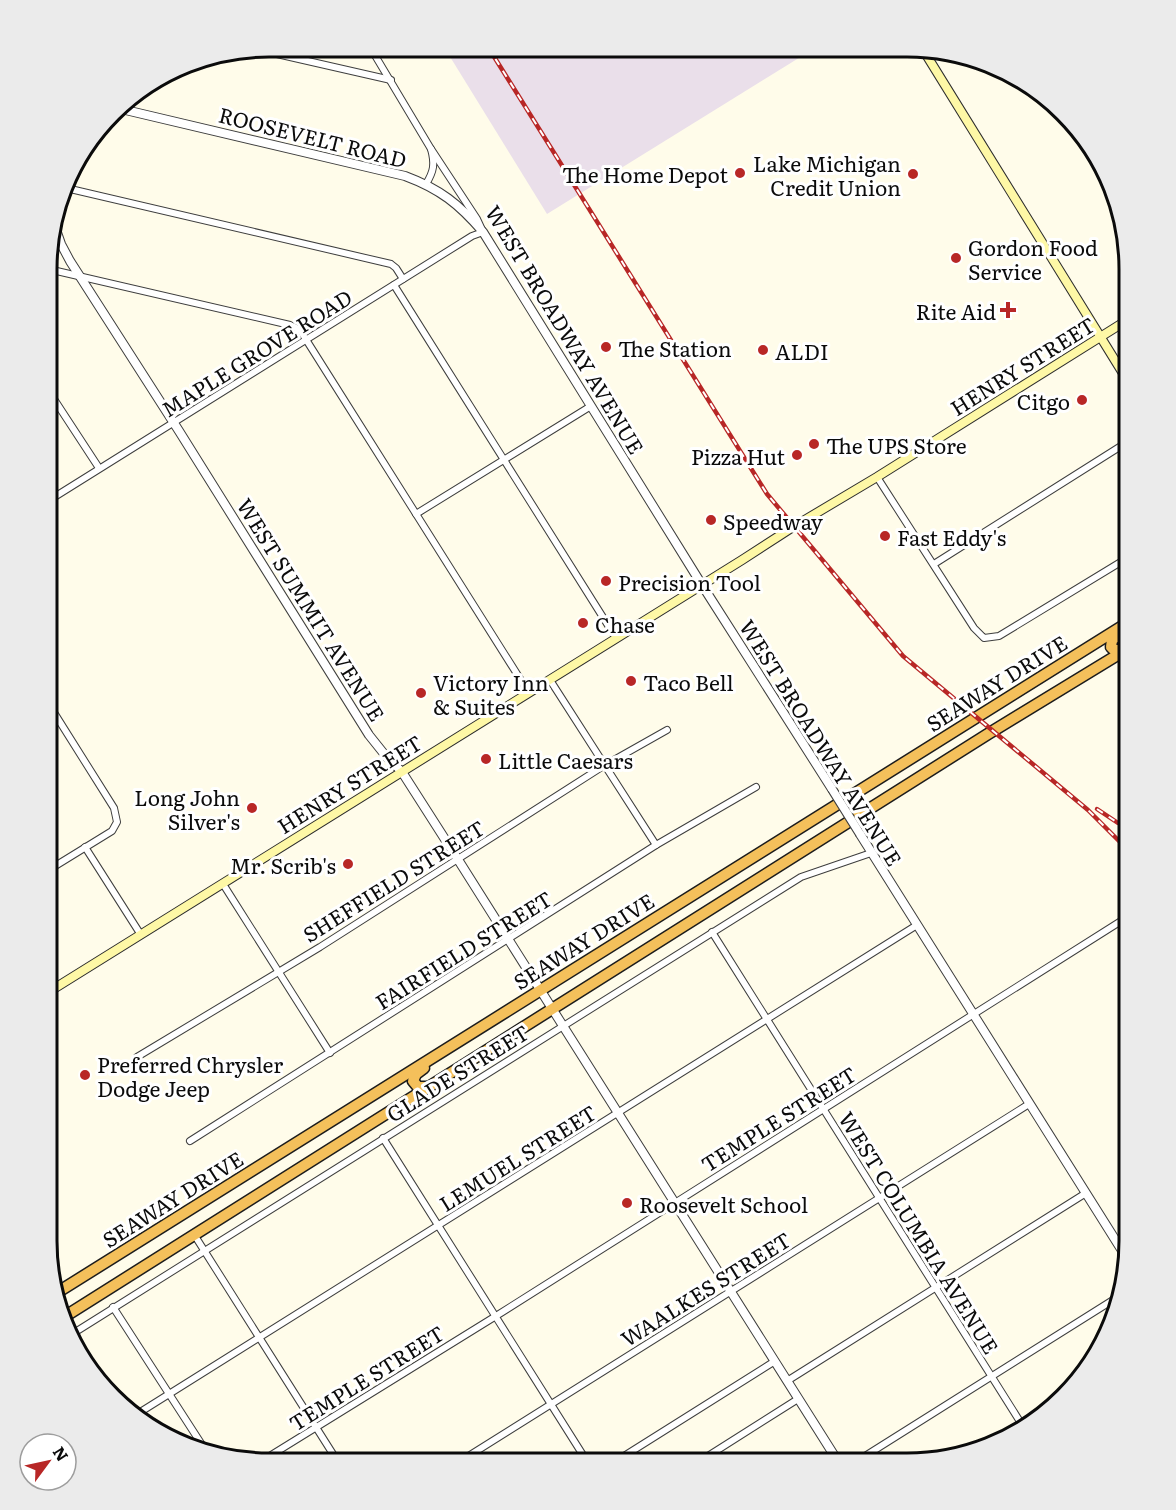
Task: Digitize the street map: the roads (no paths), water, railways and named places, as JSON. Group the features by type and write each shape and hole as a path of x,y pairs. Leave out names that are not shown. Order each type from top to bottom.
{"highway":[{"name":"SEAWAY DRIVE","path":"63,1289 1119,628"},
{"path":"1119,635 1111,644 1114,650 1119,650"},
{"name":"SEAWAY DRIVE","path":"70,1313 552,1008 1119,654"},
{"path":"552,1008 674,926 676,917 667,911"},
{"path":"431,1086 414,1085 414,1077 508,1016 520,1002"}],"main road":[{"path":"928,58 1119,366"},
{"name":"HENRY STREET","path":"57,987 1119,326"}],"street":[{"path":"290,57 391,80"},
{"name":"WEST BROADWAY AVENUE","path":"376,57 702,585 1119,1246"},
{"name":"ROOSEVELT ROAD","path":"128,111 386,171 426,184 446,195 483,232"},
{"path":"426,184 433,173 435,163 431,149"},
{"path":"72,190 390,264 396,268 403,279"},
{"name":"MAPLE GROVE ROAD","path":"57,495 472,236 483,232"},
{"name":"WEST SUMMIT AVENUE","path":"59,239 79,276 369,735 402,772 833,1453"},
{"path":"57,271 290,325 300,330 528,693"},
{"path":"394,285 616,638"},
{"path":"57,404 99,468"},
{"path":"416,513 591,406"},
{"path":"934,564 1119,447"},
{"path":"877,477 974,628 984,638 999,636 1119,563"},
{"path":"550,680 656,845"},
{"path":"57,718 117,815 116,826 112,831 57,864"},
{"name":"SHEFFIELD STREET","path":"137,1058 278,970 320,947 605,765 667,730"},
{"name":"FAIRFIELD STREET","path":"190,1141 656,845 756,787"},
{"path":"85,847 141,935"},
{"name":"GLADE STREET","path":"77,1331 801,877 871,853"},
{"path":"222,884 330,1053"},
{"name":"TEMPLE STREET","path":"275,1453 1119,922"},
{"name":"LEMUEL STREET","path":"142,1411 917,925"},
{"name":"WEST COLUMBIA AVENUE","path":"712,932 1019,1421"},
{"name":"WAALKES STREET","path":"473,1453 1029,1104"},
{"path":"383,1138 582,1453"},
{"path":"787,1381 1086,1193"},
{"path":"195,1236 332,1453"},
{"path":"870,1453 1110,1302"},
{"path":"114,1307 200,1442"},
{"path":"629,1453 775,1362"},
{"path":"713,1453 798,1399"}],"railway":[{"path":"494,57 767,494 903,656 1088,810 1119,841"},
{"path":"1097,809 1119,823"}],"place":[{"name":"The Home Depot","path":"740,173"},
{"name":"Lake Michigan Credit Union","path":"913,174"},
{"name":"Gordon Food Service","path":"956,258"},
{"name":"Rite Aid","path":"1008,310"},
{"name":"The Station","path":"606,347"},
{"name":"ALDI","path":"763,350"},
{"name":"Citgo","path":"1082,400"},
{"name":"The UPS Store","path":"814,444"},
{"name":"Pizza Hut","path":"797,455"},
{"name":"Speedway","path":"711,520"},
{"name":"Fast Eddy's","path":"885,536"},
{"name":"Precision Tool","path":"606,581"},
{"name":"Chase","path":"583,623"},
{"name":"Taco Bell","path":"631,681"},
{"name":"Victory Inn & Suites","path":"421,693"},
{"name":"Little Caesars","path":"486,759"},
{"name":"Long John Silver's","path":"252,808"},
{"name":"Mr. Scrib's","path":"348,864"},
{"name":"Preferred Chrysler Dodge Jeep","path":"85,1075"},
{"name":"Roosevelt School","path":"627,1203"}]}
